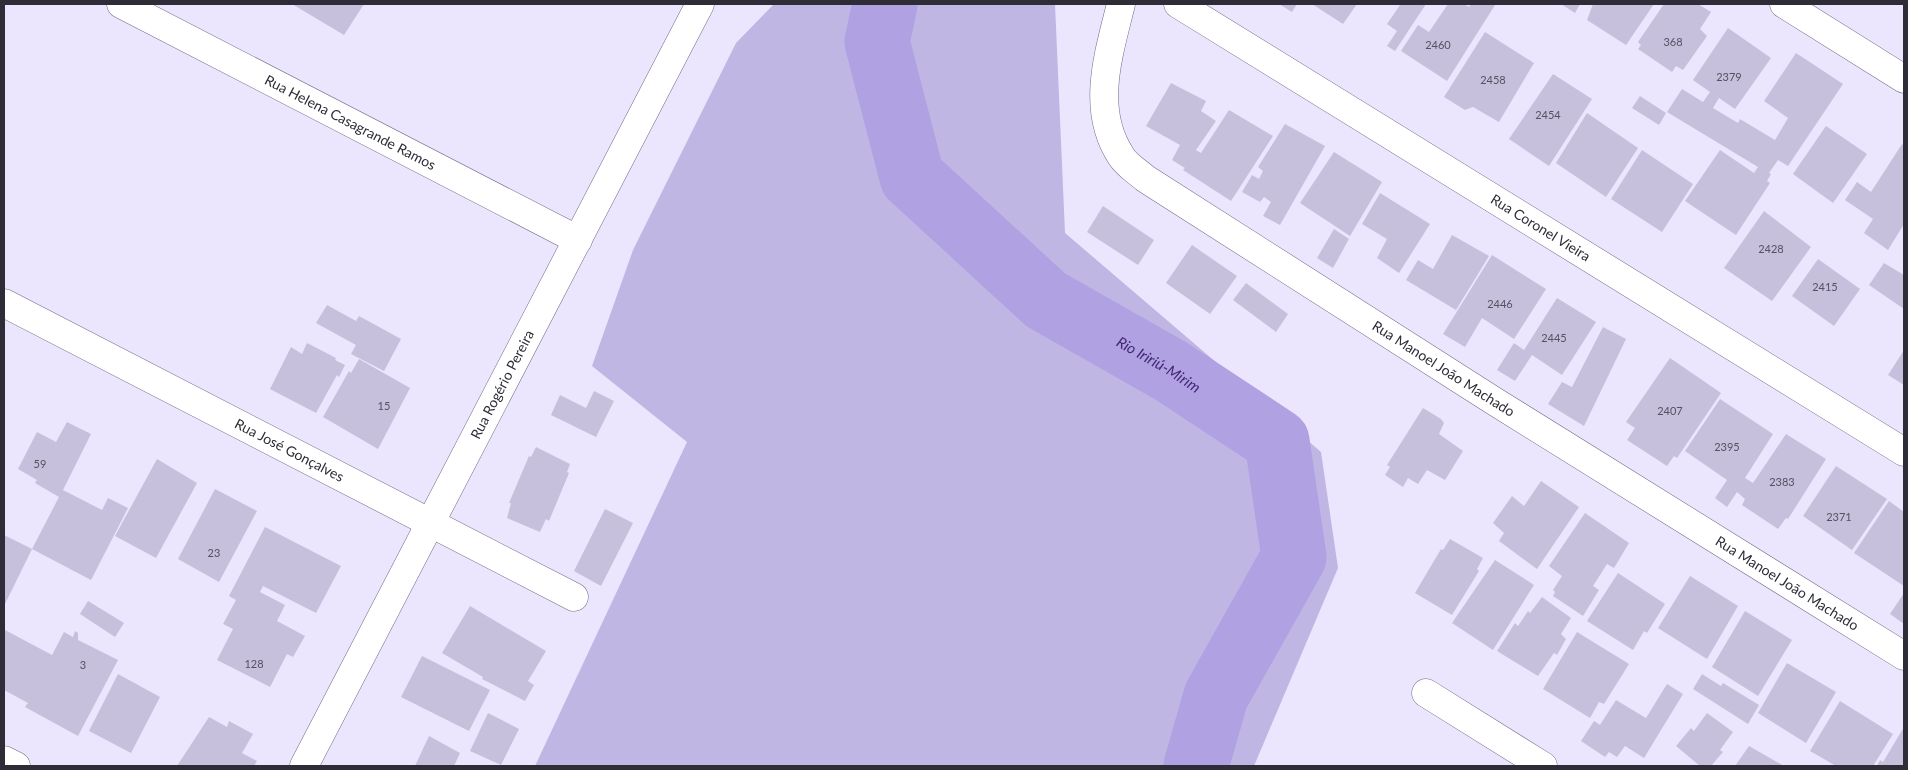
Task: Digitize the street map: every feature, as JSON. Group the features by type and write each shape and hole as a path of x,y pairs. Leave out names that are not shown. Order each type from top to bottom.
{"street":[{"name":"Rua Helena Casagrande Ramos","path":"121,4 578,240"},
{"name":"Rua Rogério Pereira","path":"304,766 700,4"},
{"name":"Rua Manoel João Machado","path":"1121,4 1108,60 1103,99 1108,130 1121,157 1146,179 1485,396 1904,656"},
{"name":"Rua Coronel Vieira","path":"1178,4 1904,452"},
{"path":"1784,4 1904,79"},
{"name":"Rua José Gonçalves","path":"4,303 574,597"},
{"path":"1426,693 1543,766"},
{"path":"4,760 16,766"}],"shaded area":[{"path":"774,4 1055,4 1065,233 1321,452 1338,568 1254,766 535,766 687,442 592,366 633,250 736,43"}],"building":[{"path":"292,4 364,4 344,35"},
{"path":"1279,4 1297,4 1292,12"},
{"path":"1312,4 1357,4 1343,24"},
{"path":"1398,4 1426,4 1395,51 1387,46 1397,31 1387,24 1400,5"},
{"path":"1448,4 1464,4 1469,7 1471,4 1495,5 1447,81 1401,51 1418,25 1429,32"},
{"path":"1561,4 1580,4 1575,13"},
{"path":"1593,4 1654,4 1626,45 1587,20"},
{"path":"1664,4 1698,4 1711,12 1700,29 1707,36 1683,70 1676,66 1672,72 1638,49 1641,45 1638,42"},
{"path":"1728,28 1771,58 1735,109 1719,98 1713,108 1738,123 1740,119 1775,140 1788,118 1764,101 1796,53 1843,84 1788,166 1778,160 1769,173 1771,174 1767,181 1770,183 1736,235 1685,201 1720,150 1754,173 1758,167 1667,112 1682,89 1703,102 1710,92 1693,80"},
{"path":"1485,32 1534,63 1499,122 1473,107 1465,110 1444,97"},
{"path":"1553,74 1592,99 1549,166 1509,139"},
{"path":"1171,83 1206,101 1201,111 1216,121 1196,150 1201,153 1229,110 1273,136 1231,201 1183,170 1185,168 1172,160 1180,145 1146,126"},
{"path":"1640,96 1666,113 1659,125 1632,108"},
{"path":"1587,113 1638,148 1606,197 1556,163"},
{"path":"1285,124 1325,146 1280,225 1263,216 1271,202 1264,197 1260,202 1242,192 1252,175 1259,179 1263,171 1258,167"},
{"path":"1826,126 1867,154 1833,203 1793,174"},
{"path":"1902,144 1904,146 1904,224 1888,250 1864,233 1873,219 1845,200 1857,182 1871,192"},
{"path":"1642,150 1693,184 1662,232 1611,199"},
{"path":"1334,152 1382,182 1350,236 1300,203"},
{"path":"1380,193 1430,224 1399,273 1377,258 1387,239 1362,224"},
{"path":"1103,206 1154,240 1138,265 1087,232"},
{"path":"1764,211 1811,247 1772,301 1724,268"},
{"path":"1334,229 1349,239 1333,268 1317,258"},
{"path":"1452,235 1489,256 1456,310 1406,280 1418,260 1433,269"},
{"path":"1192,245 1237,276 1210,314 1166,283"},
{"path":"1492,255 1546,289 1514,339 1482,318 1465,347 1443,334"},
{"path":"1818,259 1860,289 1834,326 1792,296"},
{"path":"1884,263 1904,275 1904,309 1869,285"},
{"path":"1246,283 1288,314 1276,332 1233,300"},
{"path":"1557,298 1596,322 1562,375 1532,355 1515,381 1497,370 1514,343 1524,350"},
{"path":"327,305 356,321 359,316 401,339 384,371 351,354 356,345 316,323"},
{"path":"1603,327 1626,339 1584,426 1548,404 1562,382 1572,387"},
{"path":"307,343 336,358 335,360 345,365 339,377 337,375 316,413 270,389 291,347 302,354"},
{"path":"1904,350 1904,385 1888,375"},
{"path":"1670,358 1721,393 1677,458 1674,456 1667,466 1627,440 1635,428 1626,422"},
{"path":"359,359 410,388 378,449 323,417 349,371 351,373"},
{"path":"594,391 614,401 596,437 551,415 560,395 586,408"},
{"path":"1720,399 1773,434 1745,478 1753,483 1786,434 1826,459 1788,519 1786,518 1778,529 1742,505 1745,499 1737,492 1727,507 1715,498 1727,480 1685,451"},
{"path":"1423,408 1441,419 1444,423 1439,434 1463,451 1445,480 1427,470 1418,484 1408,478 1403,487 1385,475 1390,467 1387,465"},
{"path":"67,422 91,434 63,490 102,510 108,498 128,508 91,580 32,549 59,497 35,483 37,480 18,469 37,432 56,442"},
{"path":"536,447 570,464 567,472 569,473 549,521 546,519 540,532 507,518 511,503 509,503 529,456 531,457"},
{"path":"157,459 197,483 156,558 115,536"},
{"path":"1836,466 1887,499 1852,550 1803,516"},
{"path":"1541,481 1579,507 1537,569 1499,541 1504,533 1493,523 1512,496 1524,506"},
{"path":"215,489 257,511 219,582 178,559"},
{"path":"1889,501 1904,512 1904,586 1854,553"},
{"path":"605,509 633,523 601,586 574,571"},
{"path":"1585,513 1629,543 1614,568 1607,564 1593,586 1599,590 1583,616 1553,596 1555,592 1553,590 1562,576 1549,566"},
{"path":"265,527 341,566 316,613 263,586 260,592 285,605 277,621 305,636 293,657 287,654 270,687 217,660 233,629 223,624 236,600 229,596"},
{"path":"4,535 32,549 4,606"},
{"path":"1450,539 1483,558 1477,569 1479,571 1452,615 1415,593 1441,549 1443,550"},
{"path":"1495,560 1534,585 1493,650 1452,623"},
{"path":"1618,573 1665,604 1647,633 1644,631 1633,650 1587,621"},
{"path":"1690,576 1738,606 1707,659 1658,628"},
{"path":"1904,593 1904,624 1890,614"},
{"path":"1542,597 1571,618 1561,634 1566,639 1557,655 1554,653 1538,676 1497,651 1515,623 1518,626 1528,611 1530,613"},
{"path":"88,601 124,623 115,637 80,614"},
{"path":"470,606 546,651 528,681 534,685 525,701 482,679 483,677 442,653"},
{"path":"1745,611 1792,640 1758,696 1712,667"},
{"path":"5,630 52,655 64,632 73,637 75,631 78,633 78,640 118,660 78,736 25,707 28,703 4,690"},
{"path":"1577,632 1629,664 1604,704 1599,702 1590,718 1543,689"},
{"path":"422,656 490,690 469,731 401,697"},
{"path":"1787,663 1836,692 1806,743 1758,713"},
{"path":"118,674 160,697 131,753 89,731"},
{"path":"1702,674 1721,686 1723,683 1759,705 1748,724 1693,689"},
{"path":"1667,684 1683,694 1644,758 1625,746 1617,757 1609,752 1605,757 1581,741 1594,721 1600,725 1616,700 1646,718"},
{"path":"1840,701 1893,734 1873,766 1836,766 1810,751"},
{"path":"488,713 519,729 501,765 470,751"},
{"path":"1707,713 1733,732 1720,750 1723,752 1711,766 1700,766 1676,746 1691,728 1694,731"},
{"path":"209,717 227,727 229,721 253,734 242,753 257,761 254,766 177,766"},
{"path":"1904,727 1904,766 1877,766 1880,760 1883,762"},
{"path":"429,736 460,753 454,766 415,766"},
{"path":"1749,746 1784,766 1735,766"}],"waterway":[{"name":"Rio Iririú-Mirim","path":"885,4 877,42 912,177 1046,300 1171,371 1277,441 1294,557 1216,696 1196,766"}]}
